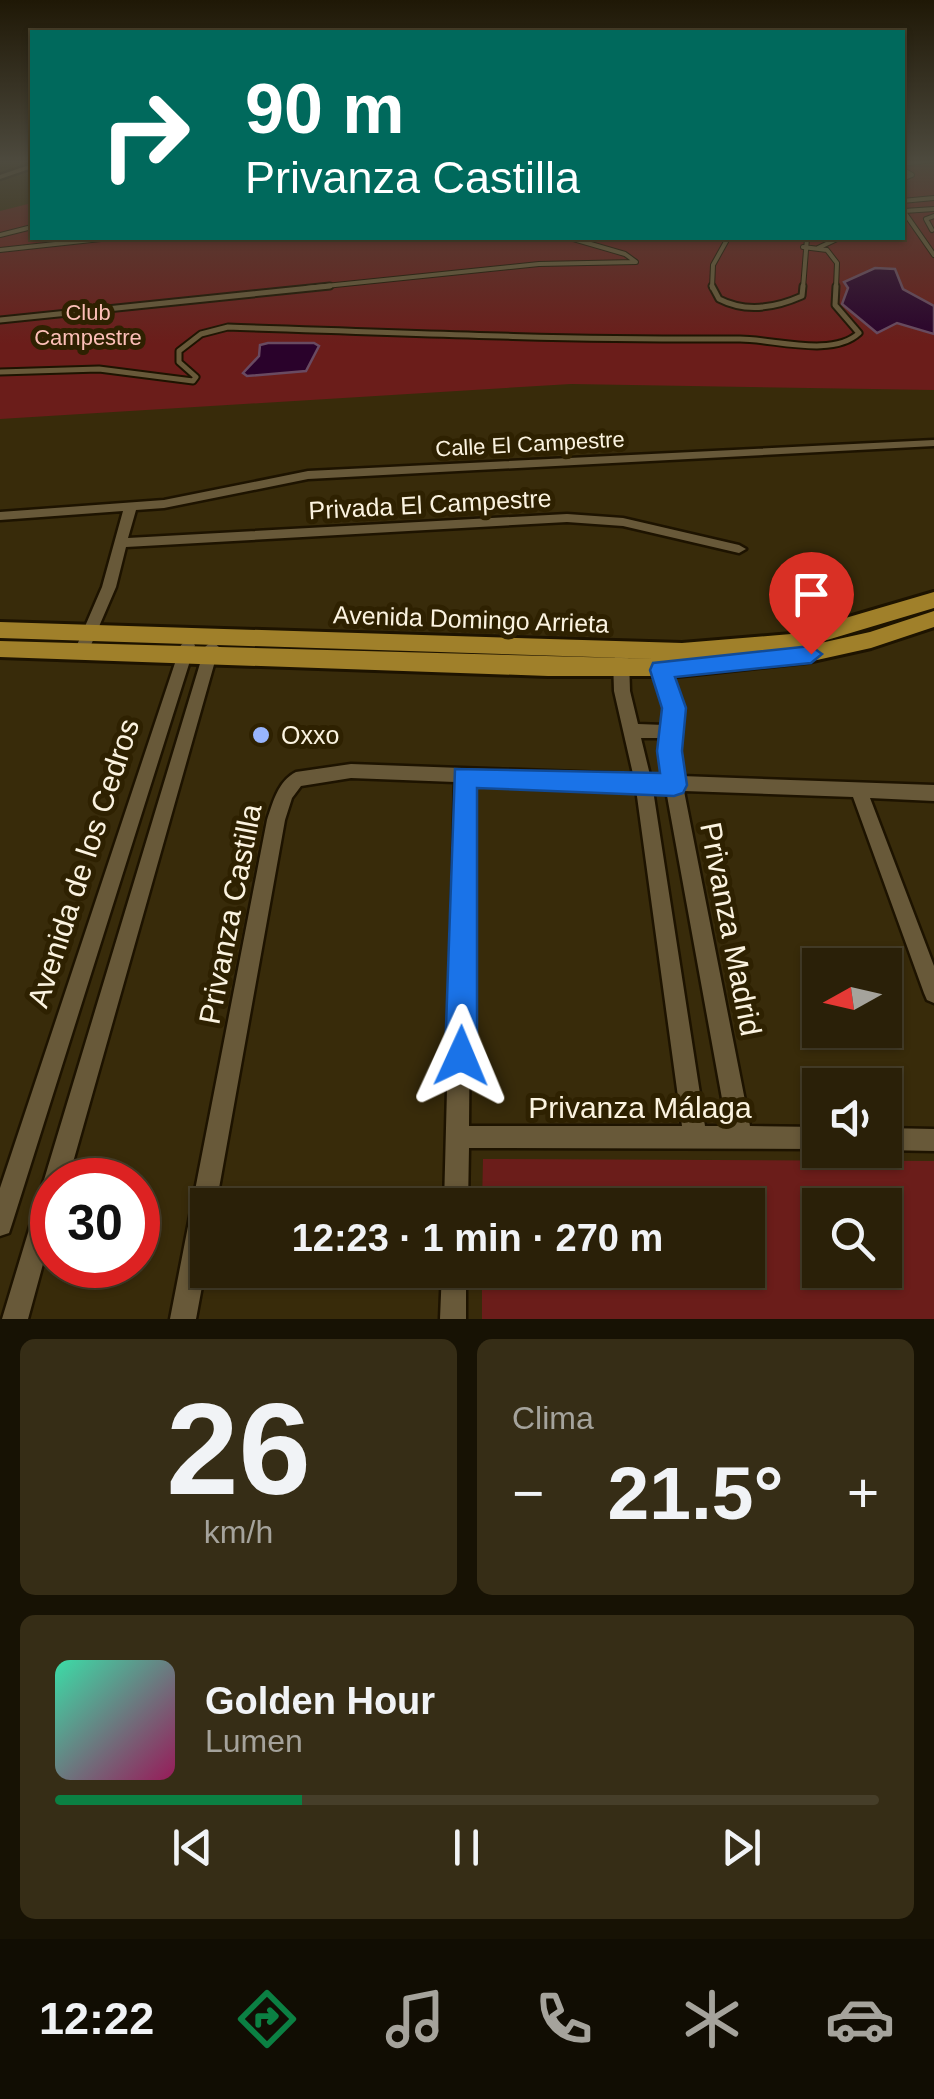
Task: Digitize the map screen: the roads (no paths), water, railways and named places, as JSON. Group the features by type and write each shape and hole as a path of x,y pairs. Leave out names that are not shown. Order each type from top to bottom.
{"main road":[{"name":"Avenida Domingo Arrieta","path":"659,661 791,642 934,600"},
{"name":"Avenida Domingo Arrieta","path":"0,630 85,642 659,661 789,659 876,639 934,619"},
{"name":"Avenida Domingo Arrieta","path":"0,649 85,642"}],"street":[{"name":"Calle El Campestre","path":"0,516 130,508 308,475 934,443"},
{"path":"85,642 130,508"},
{"name":"Privada El Campestre","path":"120,543 592,518 739,549"},
{"path":"62,1158 200,646"},
{"name":"Avenida de los Cedros","path":"0,1224 200,646"},
{"path":"621,660 644,784 695,1136"},
{"name":"Privanza Madrid","path":"659,661 674,708 674,785 740,1136"},
{"path":"632,731 671,732"},
{"name":"Privanza Castilla","path":"214,1188 284,796 296,780 318,772 934,792"},
{"path":"457,1188 464,777"},
{"path":"858,791 934,993"},
{"name":"Privanza Málaga","path":"460,1136 802,1138"},
{"path":"902,1139 934,1140"},
{"path":"14,1319 30,1265"},
{"name":"Privanza Castilla","path":"183,1319 193,1288"},
{"path":"453,1319 454,1288"}],"lane":[{"path":"910,222 934,255"},
{"path":"0,235 30,228"},
{"path":"0,250 92,240"},
{"path":"0,320 539,264 636,262 576,240"},
{"path":"727,240 710,276 712,288 722,301 747,308 774,306 802,296 806,240"},
{"path":"818,248 835,240"},
{"path":"0,372 99,369 193,381 196,377 179,362 179,350 201,334 228,328 838,344 854,338 858,330 836,305 837,263 828,252 803,246"}],"place":[{"name":"Oxxo","path":"261,735"}],"park label":[{"name":"Club Campestre","path":"88,324"}]}
